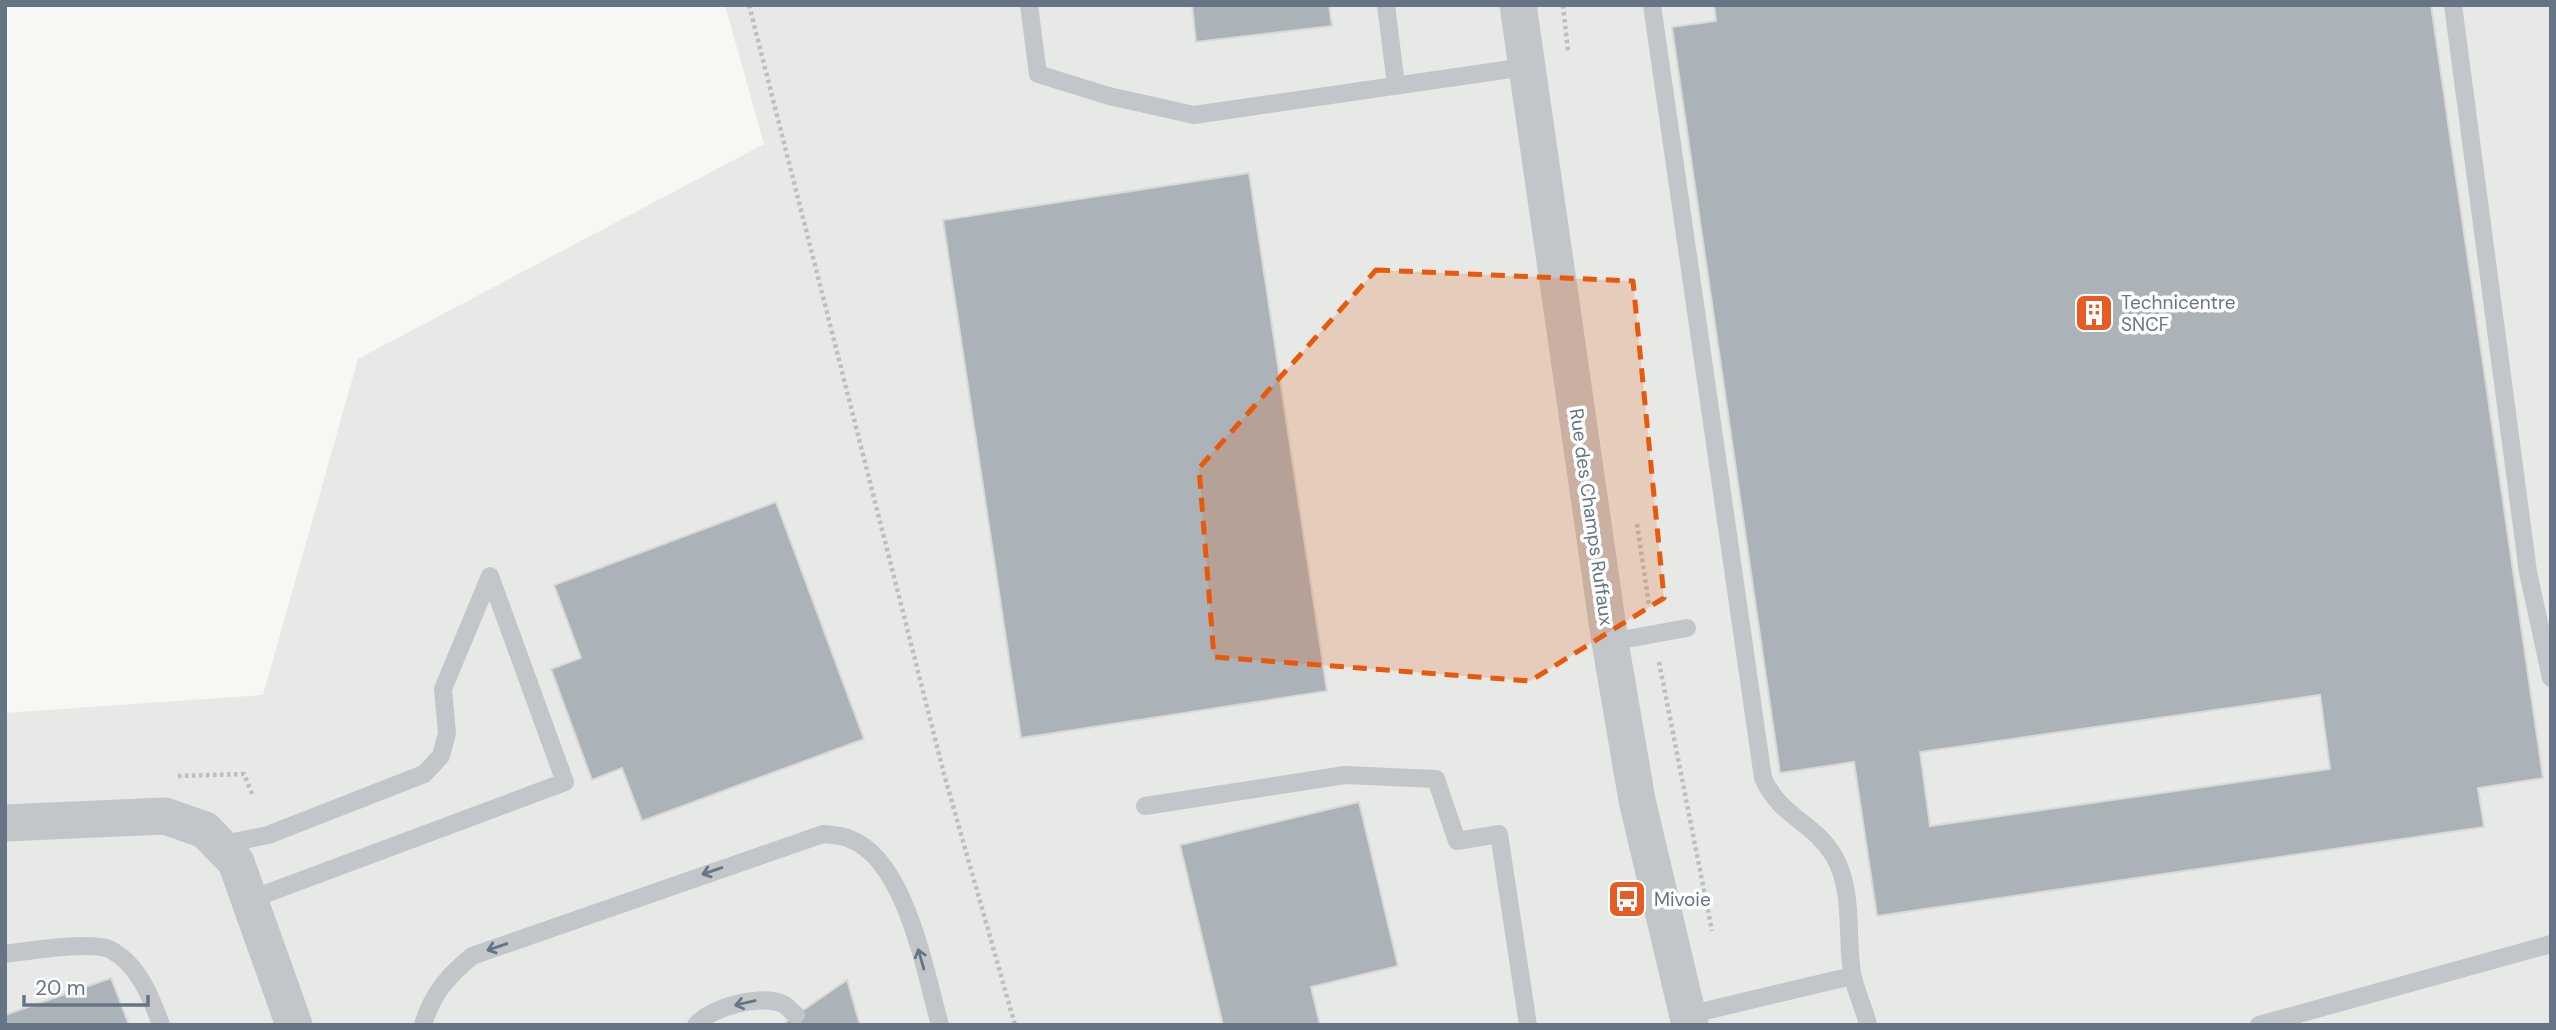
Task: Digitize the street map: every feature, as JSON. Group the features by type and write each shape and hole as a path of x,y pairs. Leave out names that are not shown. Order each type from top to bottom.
{"street":[{"name":"Rue des Champs Ruffaux","path":"1518,5 1610,642 1637,800 1689,1020"},
{"path":"5,823 165,816 205,830 236,862 294,1025"}],"lane":[{"path":"1029,5 1038,74 1109,96 1194,115 1525,66"},
{"path":"1386,5 1396,85"},
{"path":"1652,5 1763,778 1771,797 1817,834 1834,856 1845,881 1852,976 1868,1025"},
{"path":"2453,5 2528,572 2551,678"},
{"path":"219,845 268,835 424,774 441,756 447,733 443,689 490,576 565,782 249,900"},
{"path":"1610,642 1687,628"},
{"path":"1145,806 1345,775 1436,779 1457,841 1499,834 1528,1025"},
{"path":"423,1025 440,986 472,956 823,834 851,839 882,863 902,894 940,1025"},
{"path":"2259,1025 2551,944"},
{"path":"5,954 42,948 108,948 134,968 161,1025"},
{"path":"1689,1020 1852,976"},
{"path":"696,1025 702,1017 751,1000 783,1004 796,1015"}],"path":[{"path":"749,5 944,774 1015,1025"},
{"path":"1563,5 1569,60"},
{"path":"1635,511 1654,635 1714,940"}],"highlighted area":[{"path":"1376,270 1633,281 1664,598 1530,681 1214,657 1199,468"}],"shaded area":[{"path":"725,5 2551,5 2551,1025 5,1025 5,713 263,695 358,359 764,144"}],"building":[{"path":"1192,5 1329,5 1332,26 1196,42"},
{"name":"Technicentre SNCF","path":"1714,5 2431,5 2543,778 2478,788 2484,827 1877,916 1854,762 1780,773 1672,27 1716,21","holes":["2320,695 2330,769 1930,826 1920,752"]},
{"path":"1249,173 1327,691 1021,738 943,220"},
{"path":"776,502 864,739 642,821 622,768 592,780 551,669 581,658 554,585"},
{"path":"1359,802 1398,966 1311,987 1320,1025 1223,1025 1180,845"},
{"path":"111,978 129,1025 5,1025 5,1015"},
{"path":"847,980 860,1025 782,1025 796,1015"}],"place":[{"name":"Technicentre SNCF","path":"2094,313"},
{"name":"Mivoie","path":"1627,899"}]}
